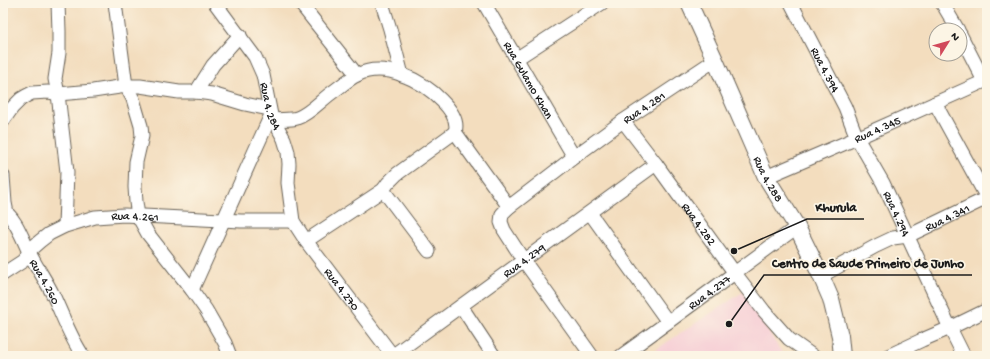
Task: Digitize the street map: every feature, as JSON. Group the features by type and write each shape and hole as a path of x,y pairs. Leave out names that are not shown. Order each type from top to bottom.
{"street":[{"path":"58,3 59,53 55,79 67,172 66,226"},
{"path":"115,3 126,86 133,99 141,126 142,136 136,162 135,187 138,216 148,234 206,310 225,343 230,356"},
{"name":"Rua 4.284","path":"215,3 255,57 263,75 271,115 284,139 288,152 289,222"},
{"path":"300,3 357,75"},
{"path":"382,3 402,75"},
{"name":"Rua Gulamo Khan","path":"484,3 574,157"},
{"path":"516,59 602,3"},
{"name":"Rua 4.288","path":"689,3 766,177 797,227 831,299 840,336 842,356"},
{"name":"Rua 4.394","path":"791,3 845,106 857,138"},
{"path":"942,3 953,22"},
{"path":"196,92 213,65 240,35"},
{"path":"968,49 985,81"},
{"name":"Rua 4.281","path":"509,207 623,121 715,60"},
{"path":"3,121 12,108 32,93 48,92 58,94 126,86 140,86 179,92 212,94 271,115 297,118 304,115 357,75 370,71 387,70 402,75 420,83 436,95 453,115 457,127 455,132 397,174 383,190 306,241"},
{"name":"Rua 4.345","path":"766,177 985,81"},
{"path":"935,103 987,198"},
{"path":"192,290 271,115"},
{"name":"Rua 4.282","path":"623,121 764,311 789,339 813,356"},
{"path":"455,132 509,207 502,214 501,222 504,230 524,261 592,356"},
{"name":"Rua 4.294","path":"857,138 883,183 964,356"},
{"name":"Rua 4.279","path":"393,356 656,164"},
{"path":"3,176 5,212"},
{"path":"383,190 429,251"},
{"name":"Rua 4.341","path":"821,276 893,238 908,236 987,198"},
{"name":"Rua 4.260","path":"5,212 16,226 52,294 76,346 83,356"},
{"path":"590,213 668,322"},
{"name":"Rua 4.261","path":"3,274 23,261 30,253 32,248 49,234 66,226 95,217 109,215 289,222"},
{"name":"Rua 4.270","path":"289,222 306,241 393,356"},
{"name":"Rua 4.277","path":"620,356 797,227"},
{"path":"461,306 494,356"},
{"path":"888,356 987,310"}],"shaded area":[{"path":"743,292 784,356 646,356"}],"place":[{"name":"Khurula","path":"734,251"},
{"name":"Centro de Saude Primeiro de Junho","path":"729,324"}]}
